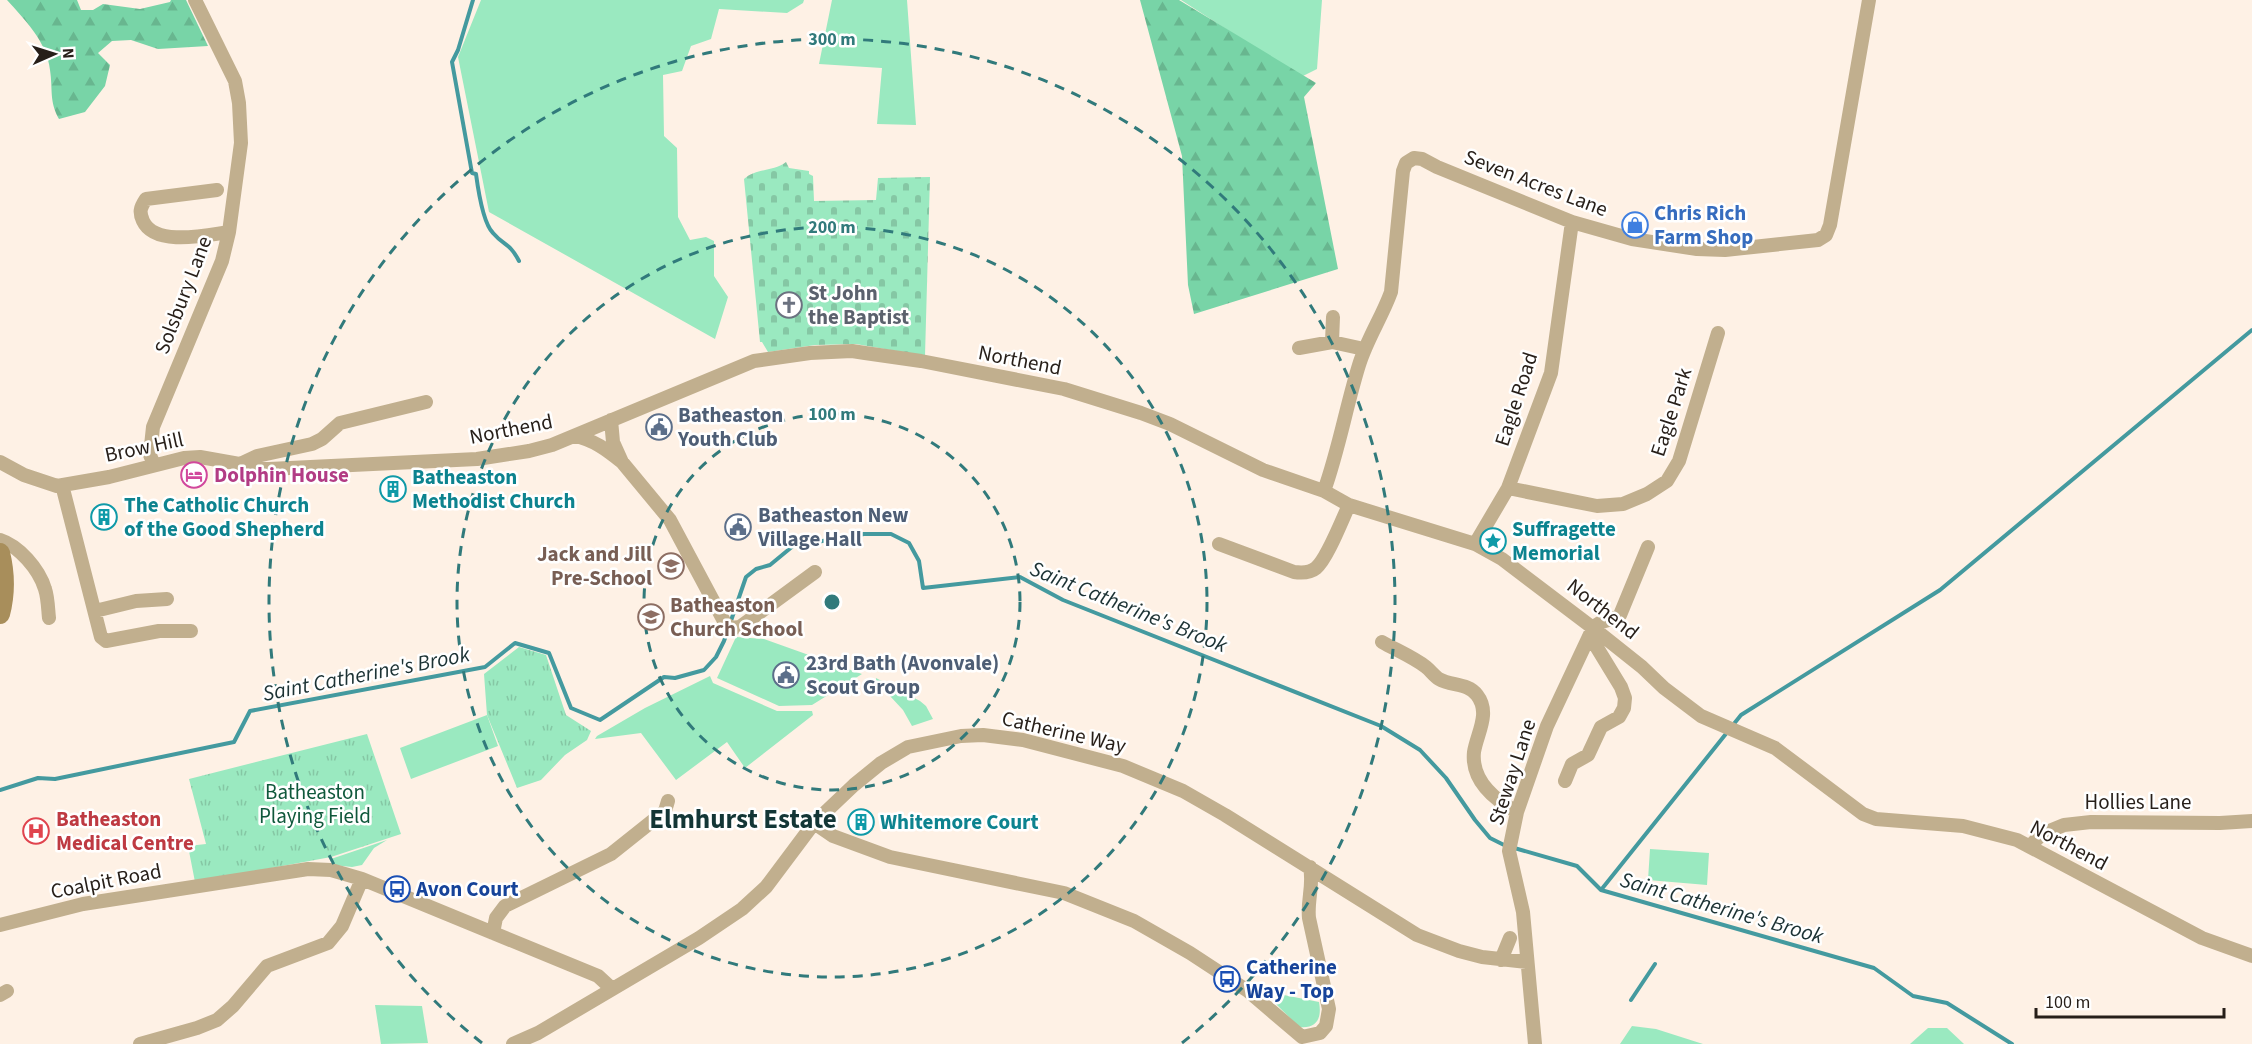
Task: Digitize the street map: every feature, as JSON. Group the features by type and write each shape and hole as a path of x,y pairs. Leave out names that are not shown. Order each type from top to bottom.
{"street":[{"name":"Solsbury Lane","path":"154,465 150,455 153,427 222,261 229,232 241,143 235,81 195,0"},
{"name":"Seven Acres Lane","path":"1324,491 1364,349 1391,292 1406,163 1414,158 1422,159 1572,222 1632,239 1697,249 1725,250 1818,240 1826,235 1830,225 1869,0"},
{"path":"217,190 146,200 140,207 140,214 145,226 154,233 169,237 229,232"},
{"name":"Eagle Road","path":"1475,544 1508,488 1551,373 1572,222"},
{"path":"1332,342 1333,317"},
{"name":"Eagle Park","path":"1508,488 1597,506 1623,504 1647,494 1667,481 1680,461 1718,333"},
{"path":"1299,348 1332,342 1364,349"},
{"name":"Northend","path":"240,464 269,469 477,459 529,452 575,436 758,360 810,353 852,351 1064,389 1170,424 1263,470 1324,491 1349,505 1475,544 1524,575 1634,660 1664,688 1701,716 1775,748 1863,814 1876,819 1963,826 2017,840 2202,938 2252,956"},
{"path":"240,464 257,456 312,444 340,423 426,402"},
{"path":"611,420 613,442 622,462"},
{"path":"575,436 588,438 604,447 622,462 670,520 728,626 741,627 815,573"},
{"name":"Brow Hill","path":"60,486 200,457 240,464"},
{"path":"0,462 24,475 60,486 101,637 106,641 159,631 191,631"},
{"path":"1219,544 1302,573 1315,569 1322,561 1349,505"},
{"path":"0,540 14,546 41,579 46,592 49,618"},
{"path":"1565,782 1572,765 1588,755 1601,727 1619,717 1624,708 1625,698 1596,646 1593,628 1600,621 1616,619 1620,615 1648,547"},
{"path":"0,553 3,579 3,602 0,614"},
{"path":"95,611 135,601 167,599"},
{"name":"Steway Lane","path":"1535,1044 1523,912 1509,851 1517,812 1547,726 1593,628"},
{"path":"1382,642 1426,667 1440,680 1472,689 1479,697 1483,710 1483,721 1474,752 1478,776 1490,794 1500,803 1517,812"},
{"name":"Catherine Way","path":"814,823 881,763 908,747 961,736 983,735 1053,746 1123,766 1183,791 1310,867 1417,935 1459,951 1501,960 1527,962"},
{"path":"493,933 496,918 505,906 611,854 665,811 668,801"},
{"name":"Hollies Lane","path":"2030,846 2042,834 2064,825 2091,822 2220,823 2252,821"},
{"path":"513,1044 538,1033 699,938 742,909 766,887 814,823 833,836 890,857 1064,893 1134,921 1190,953 1248,991 1308,1040 1320,1033 1326,1026 1329,1009 1307,904 1312,879 1310,867"},
{"name":"Coalpit Road","path":"0,925 83,904 308,869 331,870 362,879"},
{"path":"140,1044 217,1020 240,999 267,966 328,943 342,926 362,879 598,976 611,988"},
{"path":"1501,960 1510,938"}],"green space":[{"path":"7,0 77,0 81,10 93,10 103,4 140,9 171,0 186,0 208,46 158,49 131,40 112,41 98,53 110,65 105,86 85,112 59,119 53,101 50,70 45,50 34,32"},
{"path":"481,0 804,0 787,13 719,9 711,39 691,46 682,71 663,75 664,136 677,148 678,217 690,240 706,237 714,241 714,276 728,297 715,339 489,212 458,57"},
{"path":"832,0 907,0 916,125 877,124 882,68 819,64"},
{"path":"1140,0 1179,0 1316,83 1304,97 1338,269 1194,314 1188,285 1182,156"},
{"path":"1181,0 1322,0 1317,69 1301,77"},
{"name":"St John the Baptist","path":"786,162 789,168 809,171 809,174 813,176 814,201 876,200 878,178 930,177 925,356 856,344 815,345 768,352 760,342 744,179 754,173"},
{"path":"736,637 764,639 862,674 812,705 779,706 717,678"},
{"path":"519,647 546,655 566,715 591,731 587,740 565,755 541,780 517,788 487,715 484,674"},
{"path":"710,676 713,683 777,711 812,711 813,715 745,768 727,742 676,780 641,733 595,739 645,708"},
{"path":"876,678 920,701 926,706 933,719 912,726 903,710 876,681"},
{"path":"487,715 498,746 411,779 400,748"},
{"name":"Batheaston Playing Field","path":"367,734 401,834 331,857 195,882 188,846 206,844 189,779"},
{"path":"387,840 374,848 362,865 352,867 333,865 331,859"},
{"path":"1650,849 1709,853 1707,885 1648,880"},
{"path":"1279,994 1319,1002 1320,1013 1317,1021 1310,1026 1299,1027 1275,1003"},
{"path":"375,1005 422,1006 428,1043 381,1044"},
{"path":"1632,1026 1656,1029 1703,1044 1620,1044"},
{"path":"1928,1028 1947,1028 1964,1044 1910,1044"}],"waterway":[{"path":"473,0 458,50 452,62 472,173 476,174 484,214 489,228 510,247 519,261"},
{"path":"1601,890 1741,715 1940,590 2252,330"},
{"name":"Saint Catherine's Brook","path":"0,790 38,778 55,779 234,742 250,711 485,667 515,643 549,653 571,708 600,720 664,677 675,678 704,670 716,657 724,641 746,577 756,569 770,565 793,546 864,534 891,534 909,543 919,561 923,588 1020,577 1063,600 1381,726 1420,750 1446,778 1490,838 1504,845 1577,866 1601,890 1874,968 1913,996 1947,1003 2012,1044"},
{"path":"1631,1000 1655,964"}],"place":[{"name":"Chris Rich Farm Shop","path":"1635,225"},
{"name":"St John the Baptist","path":"789,305"},
{"name":"Batheaston Youth Club","path":"659,427"},
{"name":"Dolphin House","path":"194,475"},
{"name":"Batheaston Methodist Church","path":"393,489"},
{"name":"The Catholic Church of the Good Shepherd","path":"104,517"},
{"name":"Batheaston New Village Hall","path":"738,527"},
{"name":"Suffragette Memorial","path":"1493,541"},
{"name":"Jack and Jill Pre-School","path":"671,566"},
{"name":"Batheaston Church School","path":"651,617"},
{"name":"23rd Bath (Avonvale) Scout Group","path":"786,675"},
{"name":"Whitemore Court","path":"861,822"},
{"name":"Batheaston Medical Centre","path":"36,831"},
{"name":"Avon Court","path":"397,889"},
{"name":"Catherine Way - Top","path":"1227,979"}],"district":[{"name":"Elmhurst Estate","path":"743,819"}]}
